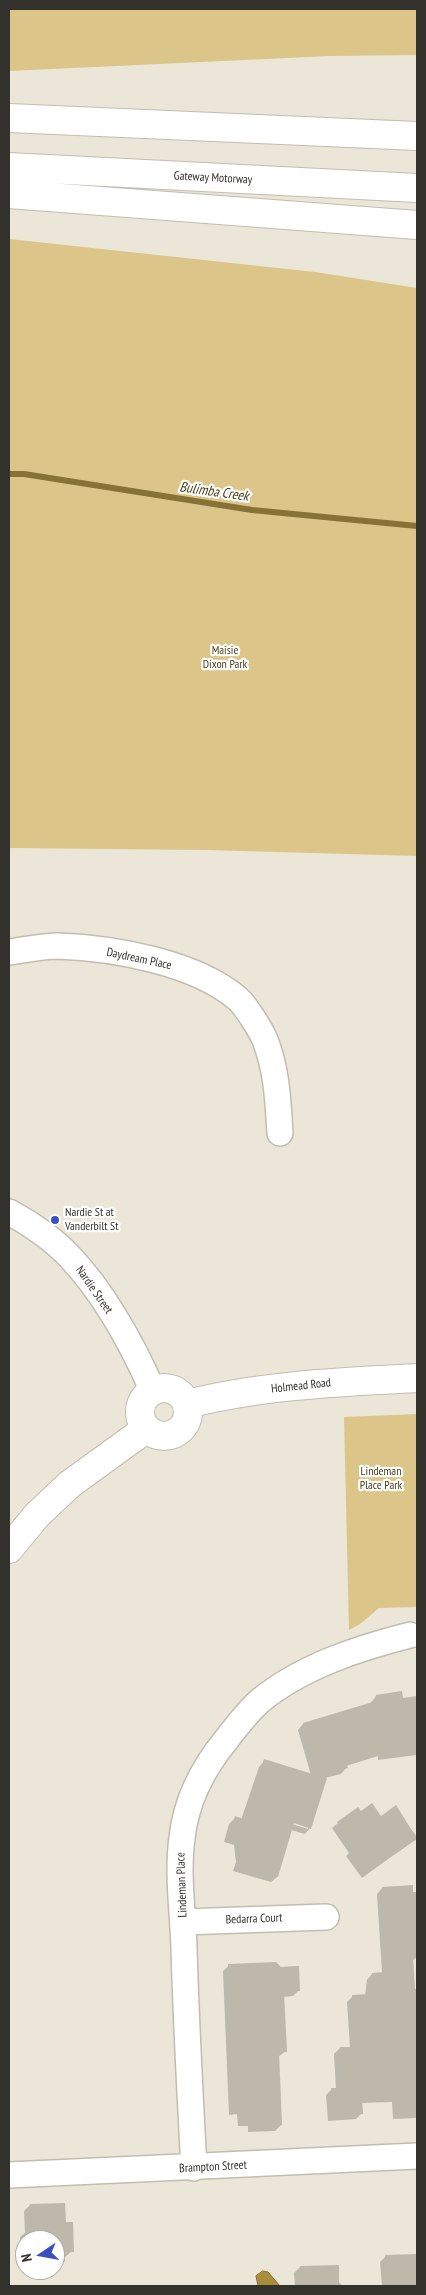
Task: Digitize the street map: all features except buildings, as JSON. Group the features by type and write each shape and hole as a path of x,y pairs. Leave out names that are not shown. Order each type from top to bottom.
{"main road":[{"path":"9,118 417,136"},
{"name":"Gateway Motorway","path":"9,167 417,188"},
{"path":"9,194 417,225"},
{"name":"Holmead Road","path":"187,1404 227,1394 320,1383 417,1378"},
{"path":"162,1388 170,1389 182,1396 187,1404 188,1415 185,1424 174,1434 159,1436 146,1429 141,1422 140,1408 145,1396 153,1391 162,1388"},
{"path":"9,1549 37,1515 70,1484 146,1429"}],"street":[{"name":"Daydream Place","path":"9,952 56,946 95,950 167,962 210,980 239,1000 264,1039 275,1073 280,1133"},
{"name":"Nardie Street","path":"9,1212 48,1237 70,1257 89,1280 109,1311 153,1391"},
{"name":"Lindeman Place","path":"194,2168 186,2030 180,1862 182,1836 188,1807 196,1786 214,1755 261,1700 281,1686 326,1663 382,1642 410,1635"},
{"name":"Bedarra Court","path":"183,1922 326,1918"},
{"name":"Brampton Street","path":"9,2175 194,2168 417,2156"}],"green space":[{"path":"9,9 417,9 417,55 330,56 9,71"},
{"name":"Maisie Dixon Park","path":"9,239 315,272 417,288 417,856 207,850 9,848"},
{"name":"Lindeman Place Park","path":"417,1414 417,1607 379,1608 360,1624 349,1630 344,1417"}],"shaded area":[{"path":"263,2271 268,2272 280,2286 258,2286 256,2276"}],"waterway":[{"name":"Bulimba Creek","path":"9,474 24,474 252,510 417,526"}],"place":[{"name":"Nardie St at Vanderbilt St","path":"55,1220"}]}
